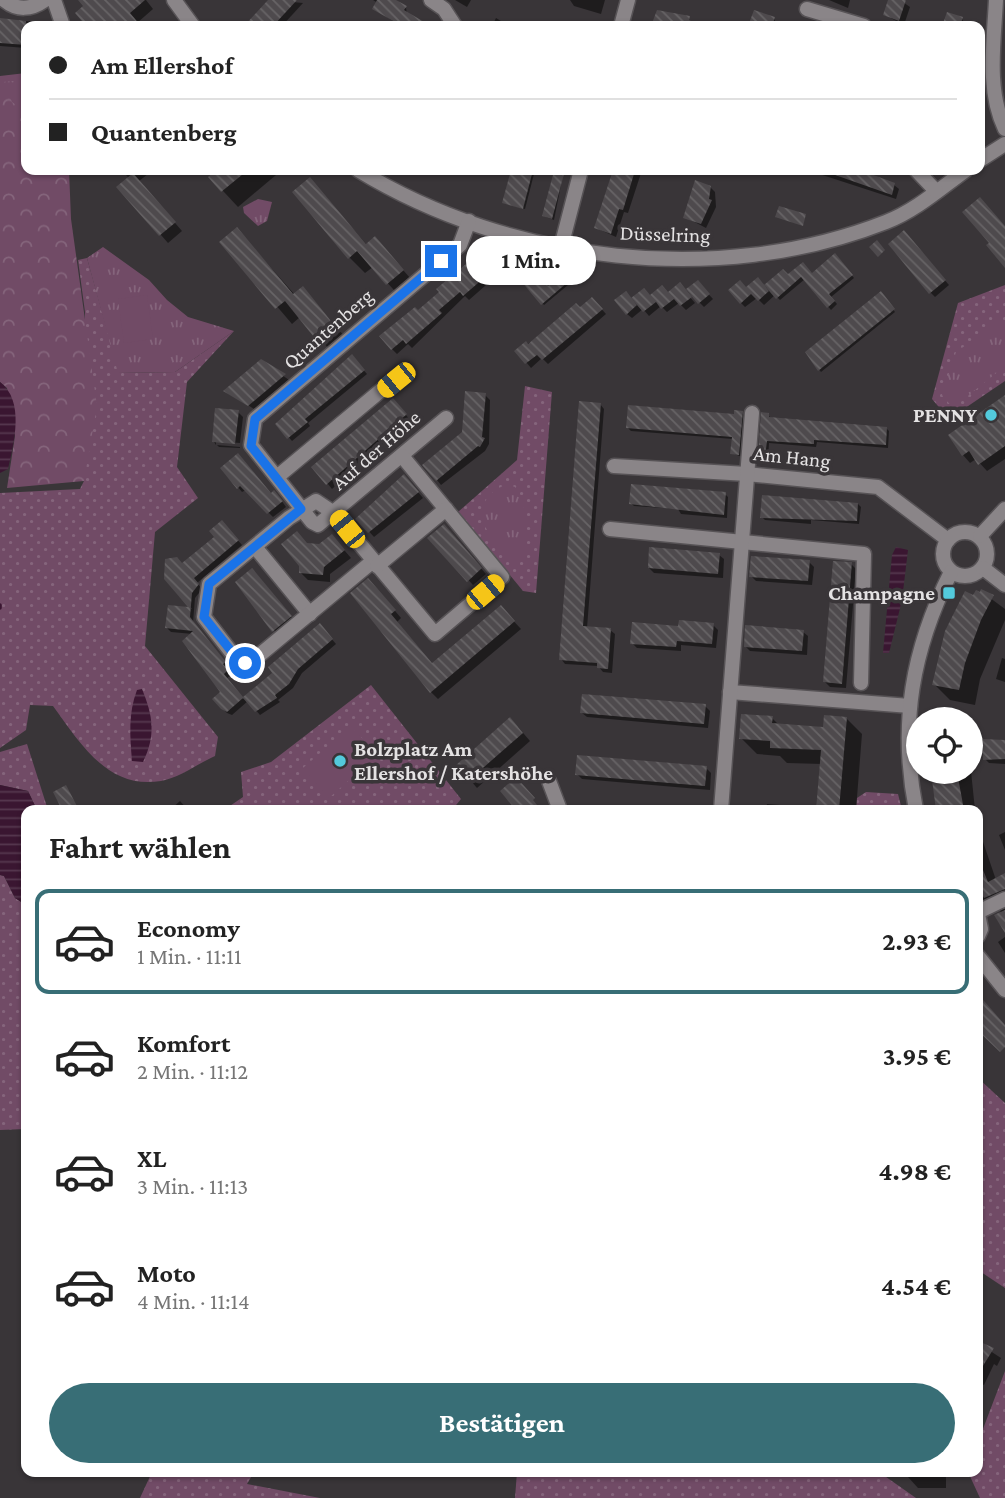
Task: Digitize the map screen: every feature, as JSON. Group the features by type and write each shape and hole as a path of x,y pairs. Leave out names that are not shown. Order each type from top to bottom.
{"street":[{"path":"4,0 14,7 31,8 45,0"},
{"path":"54,0 61,21"},
{"path":"173,0 189,21"},
{"path":"431,0 444,9 451,21"},
{"path":"622,21 628,0"},
{"path":"996,0 987,64 996,108 1005,129"},
{"path":"807,9 847,21"},
{"path":"985,157 1005,144"},
{"name":"Düsselring","path":"368,175 408,196 469,221 561,247 647,258 730,256 786,249 886,222 959,175"},
{"path":"561,247 580,175"},
{"path":"920,175 936,191"},
{"name":"Quantenberg","path":"301,509 251,446 255,419 460,245 469,221"},
{"path":"277,477 403,372"},
{"path":"721,805 752,413"},
{"name":"Auf der Höhe","path":"334,513 446,418"},
{"path":"402,456 446,509 502,578 435,634 375,563 334,513 318,525 301,509 209,584 204,617 236,657 245,663 251,662 375,563 446,509"},
{"name":"Am Hang","path":"614,466 747,474 878,487 948,540"},
{"path":"980,536 1005,509"},
{"path":"610,529 864,554 861,683"},
{"path":"966,531 980,536 988,553 983,568 965,577 951,572 942,557 948,540 957,533 966,531"},
{"path":"255,547 310,614"},
{"path":"983,568 1005,584"},
{"path":"915,805 909,761 910,706 923,633 951,572"},
{"path":"730,692 910,706"},
{"path":"549,781 559,805"},
{"path":"983,910 1005,899"},
{"path":"983,962 1005,990"}],"green space":[{"path":"21,74 21,175 69,175 71,219 97,406 84,481 7,488 15,436 7,388 0,382 0,76"},
{"path":"21,80 21,108 12,102 3,82"},
{"path":"258,199 272,202 267,221 258,226 244,213 243,207"},
{"path":"103,247 149,280 167,300 188,317 234,331 175,372 118,373 87,258"},
{"path":"87,258 119,373 175,372 234,331 187,382 177,467 198,498 155,532 145,646 218,737 215,756 182,774 161,781 142,782 111,771 85,748 53,706 30,705 26,730 0,748 0,493 80,489 84,481 85,312 78,260"},
{"path":"1005,285 1005,381 949,419 932,399 958,303"},
{"path":"147,295 153,339 124,343 118,299"},
{"path":"1002,320 1005,321 1005,366 953,408 942,395 956,352"},
{"path":"525,386 552,392 536,593 523,591 458,512 517,460"},
{"path":"507,484 515,487 523,505 527,526 525,547 518,565 512,564 488,533 482,511 485,501 493,492"},
{"path":"371,685 461,799 456,805 231,805 243,797 241,772 271,762"},
{"name":"Bolzplatz Am Ellershof / Katershöhe","path":"351,726 377,755 329,798 303,768"},
{"path":"27,744 46,805 35,805 28,791 0,785 0,752"},
{"path":"866,792 898,794 901,805 856,805 857,798"},
{"path":"0,875 4,876 15,898 21,902 21,1129 0,1130"},
{"path":"983,1083 1005,1103 1005,1288 983,1273"},
{"path":"1005,1371 1005,1498 980,1498 970,1477 983,1477 983,1429"},
{"path":"150,1477 251,1477 247,1484 320,1498 140,1498"},
{"path":"517,1477 886,1477 916,1498 515,1498"}],"shaded area":[{"path":"0,382 13,400 16,423 8,469 0,473"},
{"path":"896,547 908,550 902,600 889,653 883,653 892,555"},
{"path":"142,689 152,726 150,743 143,762 132,761 130,734 134,699 137,690"},
{"path":"0,785 28,791 35,805 21,805 21,902 15,898 4,876 0,875"}],"building":[{"path":"78,0 145,0 130,13 137,21 82,21 75,13 83,6"},
{"path":"268,0 297,0 278,21 249,21"},
{"path":"377,0 396,0 407,6 404,10 423,21 393,21 372,9"},
{"path":"888,0 906,0 899,21 883,15"},
{"path":"657,10 690,16 691,21 653,21"},
{"path":"754,10 775,17 774,21 750,21"},
{"path":"947,12 963,17 962,21 944,21"},
{"path":"0,18 26,21 21,21 21,45 0,43"},
{"path":"131,175 135,175 176,222 159,236 116,187"},
{"path":"211,175 242,175 221,192 208,177"},
{"path":"510,175 532,175 523,209 502,203"},
{"path":"553,175 564,175 552,219 542,216"},
{"path":"611,175 634,175 623,210 619,209 611,234 594,228"},
{"path":"835,175 873,175 895,183 892,195"},
{"path":"310,177 366,244 375,236 404,270 386,285 357,251 348,259 292,192"},
{"path":"695,180 711,186 709,199 712,200 701,224 683,218"},
{"path":"980,197 1005,226 1005,268 986,245 989,243 962,212"},
{"path":"779,206 806,214 803,226 775,217"},
{"path":"237,227 293,294 303,286 331,321 313,336 285,301 275,309 219,242"},
{"path":"904,230 946,280 929,294 888,244"},
{"path":"877,240 885,250 878,257 869,247"},
{"path":"487,251 499,265 463,296 460,292 439,310 442,313 406,344 403,340 391,350 379,336 415,307 418,310 439,292 436,289 472,259 475,262"},
{"path":"835,253 853,275 829,294 835,301 827,308 801,277 776,299 764,285 783,269 788,274 803,262 812,273"},
{"path":"529,264 548,286 561,274 568,282 541,305 516,275"},
{"path":"758,277 769,291 758,301 751,294 740,304 728,290 740,280 746,287"},
{"path":"698,280 710,294 698,304 686,289"},
{"path":"680,282 692,297 680,306 674,299 661,309 656,302 643,312 631,298 644,288 650,295 662,285 668,292"},
{"path":"626,291 637,305 626,315 614,300"},
{"path":"881,291 895,309 818,371 805,352"},
{"path":"592,297 603,309 542,360 537,355 525,364 514,351 526,341 528,344 576,303 580,307"},
{"path":"352,354 365,370 305,419 308,422 287,439 275,424"},
{"path":"261,359 286,374 248,406 223,391"},
{"path":"465,391 486,393 482,437 485,438 480,447 436,481 422,465 462,432"},
{"name":"PENNY","path":"1005,395 1005,446 978,465 969,451 962,456 948,435"},
{"path":"393,398 407,414 326,485 311,467"},
{"path":"579,401 601,403 583,626 611,628 608,669 597,668 597,663 559,660"},
{"path":"628,405 734,414 734,410 743,411 739,455 730,454 732,437 626,428"},
{"path":"215,408 239,410 235,444 212,442"},
{"path":"761,412 769,413 769,417 887,427 886,445 814,440 814,444 767,441 765,457 758,456"},
{"path":"238,453 271,493 274,490 283,501 267,514 240,486 237,489 220,468"},
{"path":"404,474 419,492 368,533 355,519"},
{"path":"631,484 726,492 724,515 629,504"},
{"path":"762,495 858,503 857,521 760,518"},
{"path":"222,520 239,540 194,578 199,584 192,593 190,617 226,662 223,664 228,670 224,674 243,697 272,673 268,667 320,623 333,639 298,669 289,684 275,695 277,698 255,712 243,698 227,712 221,709 212,699 220,692 182,641 193,631 165,628 168,605 188,607 164,579 165,559 177,557 182,563 214,537 209,531"},
{"path":"444,524 482,568 467,582 427,538"},
{"path":"297,531 307,543 319,544 332,534 345,550 324,567 323,575 299,573 299,566 281,544"},
{"path":"649,547 720,553 718,574 648,568"},
{"path":"751,556 810,560 808,581 749,577"},
{"path":"833,561 852,562 842,684 823,682"},
{"path":"252,568 292,616 272,632 235,582"},
{"path":"368,578 396,610 391,614 432,663 501,605 515,621 430,693 350,593"},
{"path":"981,589 994,595 981,620 965,663 959,690 932,685 945,631 965,591 973,595 976,590 980,592"},
{"path":"679,620 714,623 712,644 677,641 676,647 630,644 632,622 678,626"},
{"path":"745,625 804,630 802,651 744,647"},
{"path":"582,694 706,704 704,724 580,713"},
{"path":"741,714 773,716 772,723 823,727 824,715 847,717 839,805 816,805 821,750 770,748 770,741 739,739"},
{"path":"510,717 523,733 468,781 455,766"},
{"path":"983,739 1005,740 1005,759 983,760"},
{"path":"577,755 707,766 705,786 575,775"},
{"path":"516,777 535,798 533,800 537,805 512,805 500,791"},
{"path":"933,784 959,784 963,805 935,805"},
{"path":"66,785 76,805 60,805 53,792"},
{"path":"983,870 988,882 1005,873 1005,889 984,898"},
{"path":"1005,910 1005,933 994,915"},
{"path":"983,1000 1005,1025 1005,1047 1000,1052 983,1036"},
{"path":"983,1343 994,1348 983,1366"}],"place":[{"name":"PENNY","path":"991,415"},
{"name":"Champagne","path":"949,593"},
{"name":"Bolzplatz Am Ellershof / Katershöhe","path":"340,761"}],"route":[{"path":"245,663 236,657 204,617 209,584 301,509 251,446 255,419 441,261"}]}
